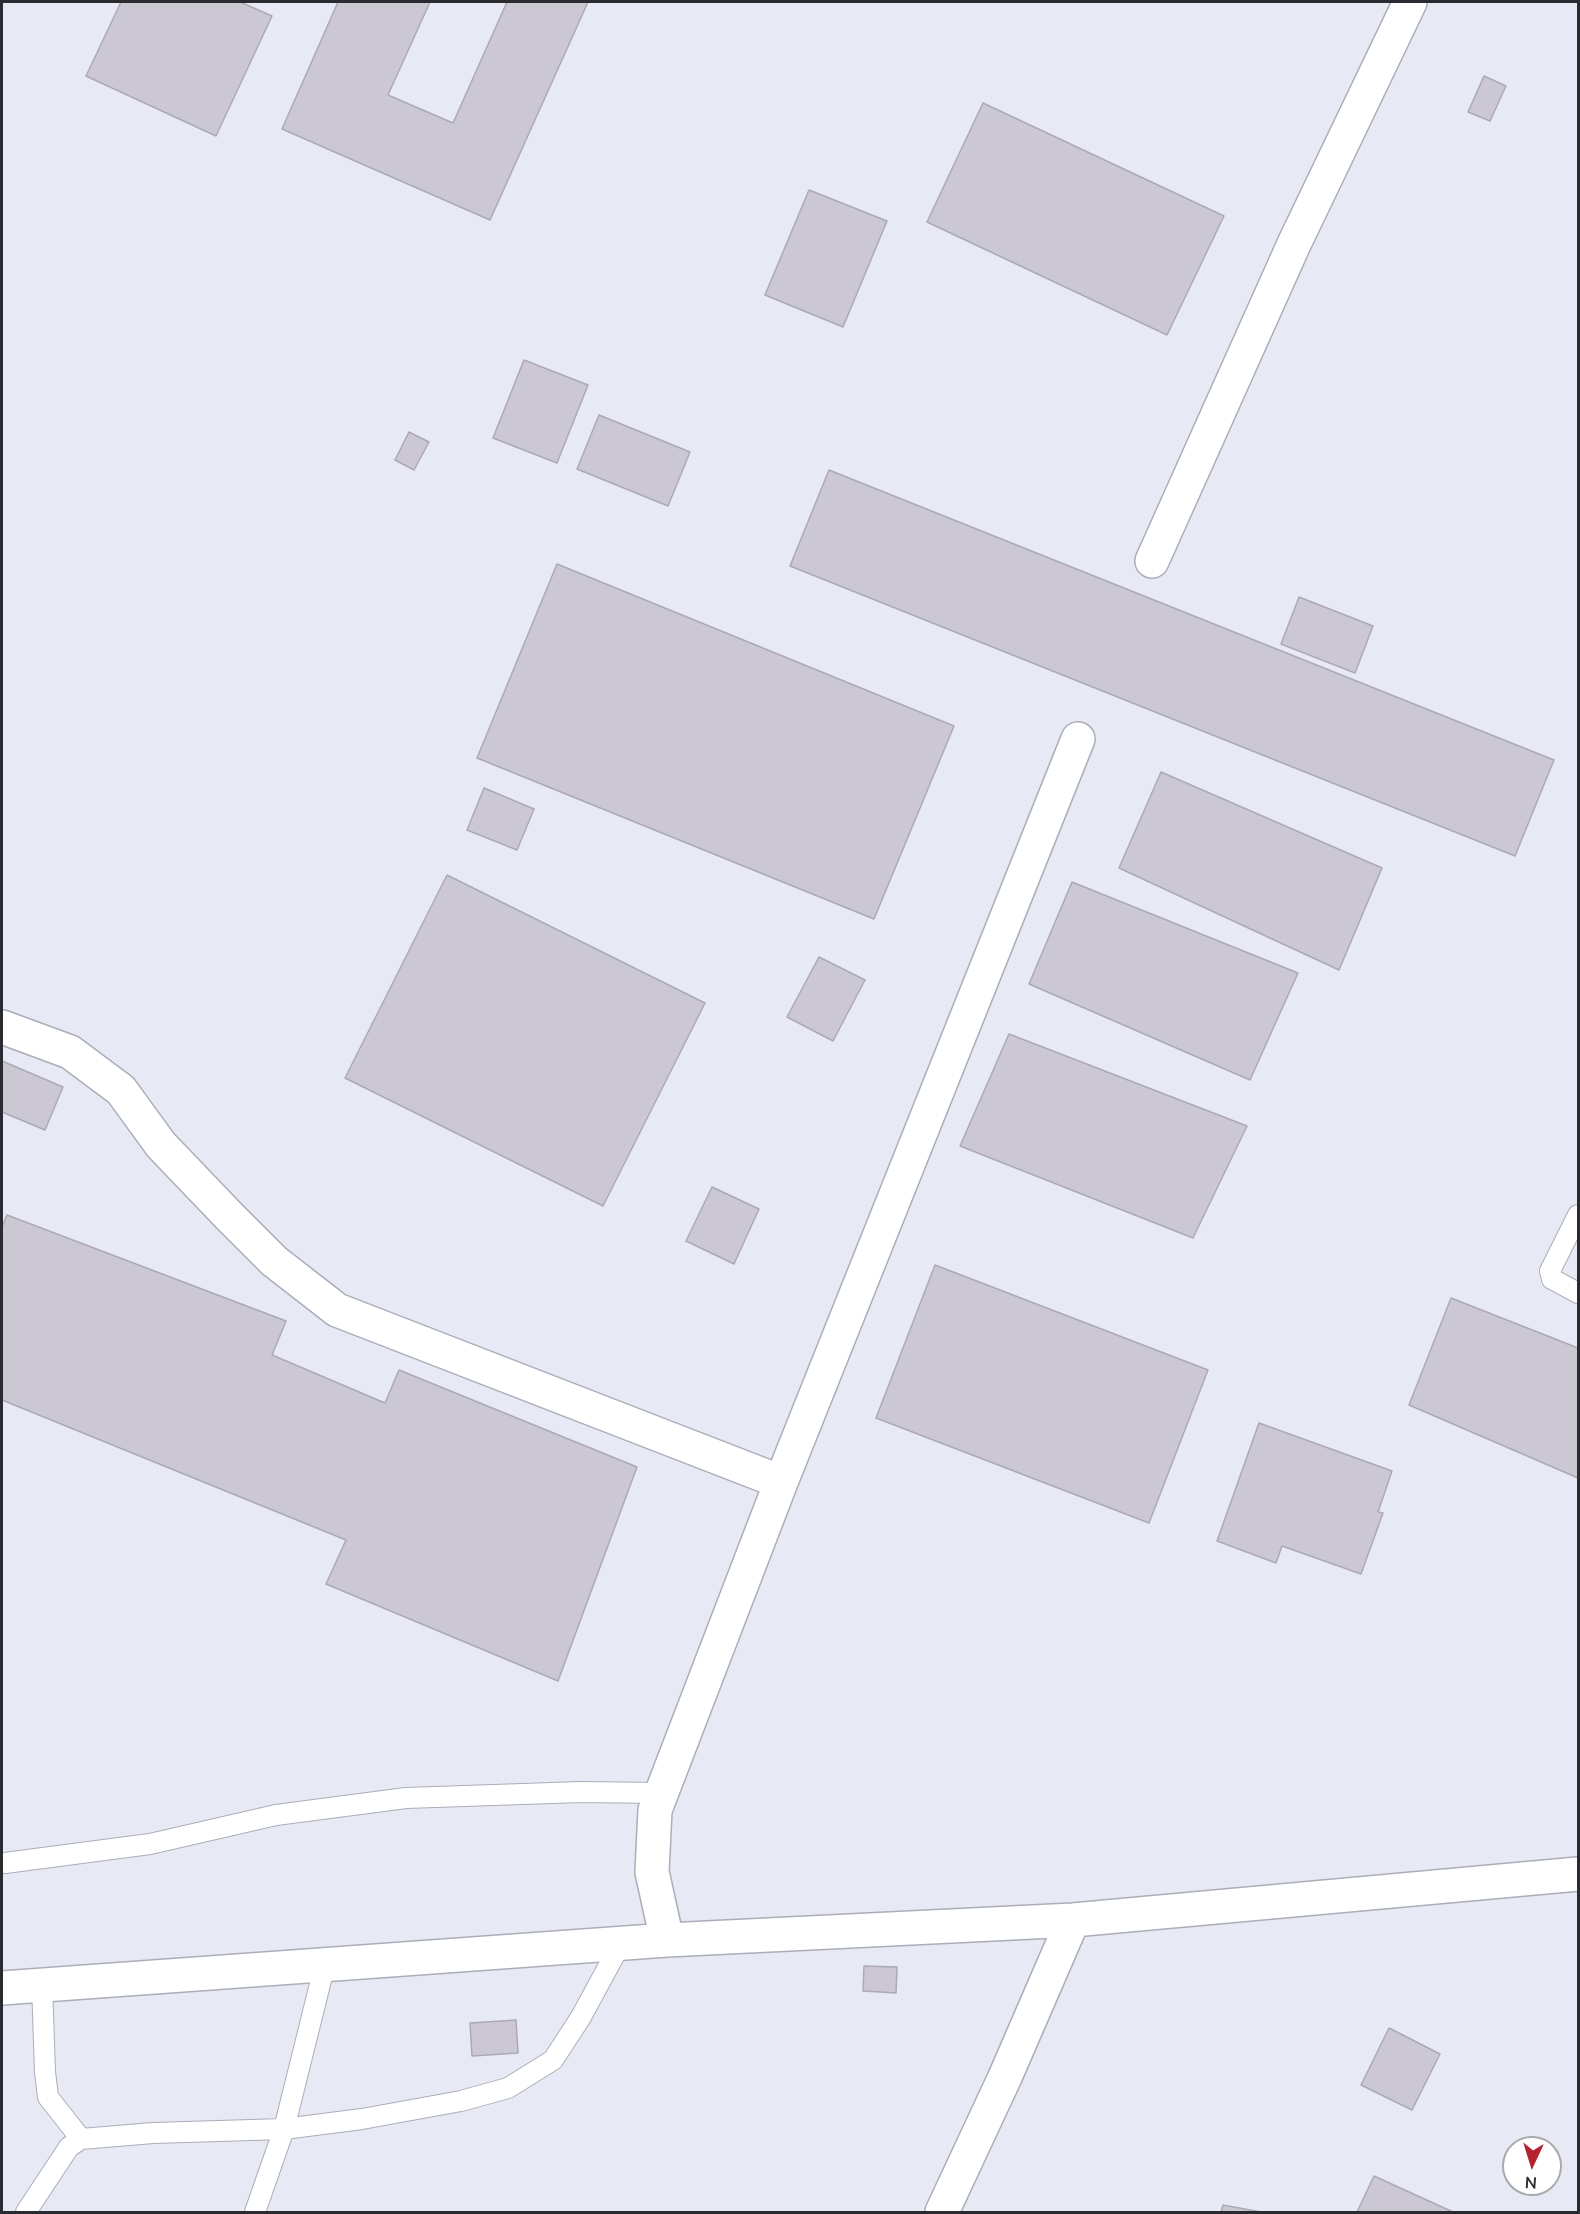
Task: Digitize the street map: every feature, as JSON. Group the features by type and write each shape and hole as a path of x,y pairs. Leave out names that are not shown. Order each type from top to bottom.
{"street":[{"path":"1152,561 1294,243 1410,2"},
{"path":"667,1940 652,1872 655,1810 781,1482 1078,739"},
{"path":"2,1027 70,1052 121,1090 161,1145 230,1217 274,1261 337,1310 781,1482"},
{"path":"2,1988 667,1940 1073,1920 1578,1874"},
{"path":"942,2212 1005,2077 1073,1920"}],"lane":[{"path":"1578,1215 1550,1271 1552,1279 1578,1293"},
{"path":"5,1863 150,1844 276,1815 406,1798 580,1792 662,1793"},
{"path":"26,2212 69,2147 81,2139 153,2133 284,2128 362,2119 461,2101 508,2088 553,2060 581,2017 621,1943"},
{"path":"255,2212 284,2128 325,1964"},
{"path":"42,1984 48,2097 81,2139"}],"building":[{"path":"121,2 240,2 272,16 216,136 86,76"},
{"path":"338,2 430,2 388,95 453,123 507,2 588,2 490,220 282,129"},
{"path":"1484,76 1506,86 1490,121 1468,112"},
{"path":"983,103 1224,216 1167,335 927,222"},
{"path":"809,190 887,221 843,327 765,295"},
{"path":"524,360 588,385 557,463 493,438"},
{"path":"599,415 690,452 668,506 577,469"},
{"path":"409,432 429,442 414,470 395,460"},
{"path":"829,470 1554,760 1515,856 790,566"},
{"path":"557,564 954,726 874,919 477,758"},
{"path":"1299,597 1373,626 1355,673 1281,644"},
{"path":"1161,772 1382,868 1339,970 1119,868"},
{"path":"484,788 534,809 517,850 467,830"},
{"path":"447,875 705,1003 603,1206 345,1078"},
{"path":"1072,882 1298,973 1250,1080 1029,984"},
{"path":"819,957 865,980 833,1041 787,1017"},
{"path":"1009,1034 1247,1126 1193,1238 960,1146"},
{"path":"2,1061 63,1087 45,1130 2,1112"},
{"path":"712,1187 759,1209 734,1264 686,1241"},
{"path":"7,1215 286,1321 272,1355 385,1403 399,1370 637,1467 558,1681 326,1584 346,1540 2,1400 2,1227"},
{"path":"935,1265 1208,1370 1149,1523 876,1418"},
{"path":"1451,1298 1578,1348 1578,1478 1409,1405"},
{"path":"1259,1423 1392,1471 1378,1512 1383,1513 1361,1574 1282,1546 1276,1563 1217,1541"},
{"path":"864,1966 897,1967 896,1993 863,1991"},
{"path":"516,2020 518,2053 472,2056 470,2023"},
{"path":"1389,2028 1440,2054 1412,2110 1361,2085"},
{"path":"1374,2176 1453,2212 1357,2212"},
{"path":"1223,2205 1261,2212 1221,2212"}]}
